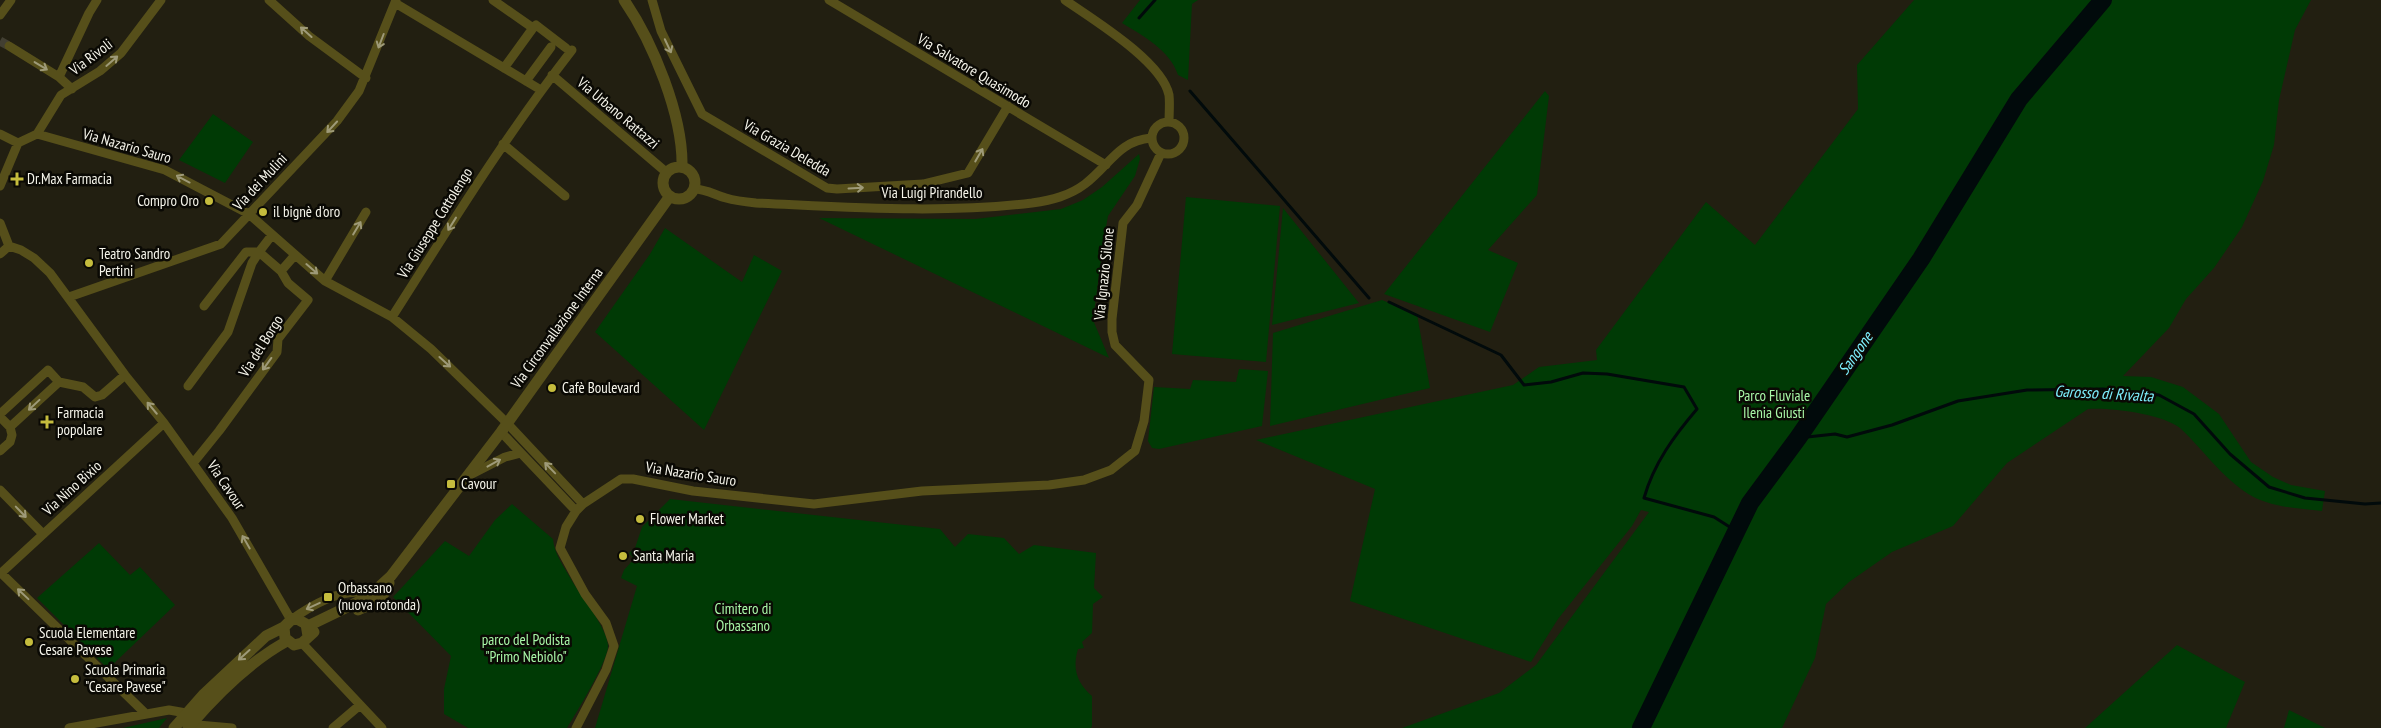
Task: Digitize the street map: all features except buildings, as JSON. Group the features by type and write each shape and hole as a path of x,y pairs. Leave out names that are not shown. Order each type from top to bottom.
{"street":[{"path":"0,15 11,0"},
{"path":"59,76 89,13 98,0"},
{"name":"Via Rivoli","path":"37,134 61,95 100,71 121,53 162,0"},
{"path":"269,0 309,36 366,78"},
{"path":"493,0 533,28 504,68"},
{"path":"624,0 645,34 670,97 682,143 682,166"},
{"name":"Via Grazia Deledda","path":"652,0 661,31 702,114 827,188 923,184 968,173 1008,106"},
{"name":"Via Salvatore Quasimodo","path":"829,0 1106,165"},
{"path":"1065,0 1114,32 1159,77 1169,95 1169,122"},
{"path":"1077,8 1083,0"},
{"path":"396,2 540,90"},
{"name":"Via dei Mulini","path":"69,298 221,244 347,108 360,91 396,2"},
{"name":"Via Giuseppe Cottolengo","path":"392,317 487,167 569,49 536,25 533,28"},
{"path":"9,46 59,76 72,88"},
{"path":"526,81 551,47"},
{"name":"Via Urbano Rattazzi","path":"552,75 666,172"},
{"path":"1169,122 1181,129 1183,143 1174,153 1161,153 1154,146 1152,138 1157,126 1169,122"},
{"path":"0,134 18,144"},
{"path":"0,186 18,144 37,134"},
{"name":"Via Nazario Sauro","path":"37,134 165,170 249,214 326,280 392,317 459,374 504,428 521,453 576,511"},
{"name":"Via Luigi Pirandello","path":"694,189 702,189 726,198 754,203 967,208 1055,199 1085,184 1124,146 1138,140 1152,138"},
{"path":"503,144 565,196"},
{"name":"Via Ignazio Silone","path":"1136,451 1144,421 1149,380 1115,345 1112,319 1123,222 1137,204 1161,153"},
{"path":"682,166 692,173 695,182 694,189 684,198 676,199 670,196 663,187 663,178 666,172 672,168 682,166"},
{"name":"Via Circonvallazione Interna","path":"306,635 371,595 391,576 504,428 670,196"},
{"path":"326,280 366,212"},
{"path":"0,223 9,246 0,254"},
{"path":"188,386 228,332 252,263 272,235"},
{"name":"Via Cavour","path":"9,246 34,258 50,273 125,375 194,462 232,518 288,624"},
{"path":"204,306 243,255 250,251 259,252 280,271 295,255"},
{"name":"Via del Borgo","path":"194,462 219,431 276,352 278,339 308,300 288,283 280,271"},
{"path":"0,451 10,442 12,435 10,427 0,415 48,370 59,382 83,387 95,397 102,395 125,375"},
{"path":"10,427 59,382"},
{"name":"Via Nino Bixio","path":"1,571 164,423"},
{"name":"Via Nazario Sauro","path":"504,428 583,504 621,479 634,479 693,491 814,504 922,491 1049,485 1084,480 1111,470 1136,451"},
{"name":"Via Circonvallazione Interna","path":"468,476 504,457 521,453"},
{"path":"0,490 43,533"},
{"path":"576,728 606,670 614,646 606,623 585,594 560,548 566,527 583,504"},
{"path":"1,571 146,714"},
{"path":"371,595 354,592 310,606 288,624 284,635 287,641 294,645 306,635 377,602 388,589 391,576"},
{"path":"189,721 242,657 266,636 300,620 306,635 360,705 382,728"},
{"path":"174,728 189,721 249,666 267,652 287,641"},
{"path":"333,728 360,705"},
{"path":"70,728 169,710 203,726 232,728"}],"green space":[{"path":"1140,0 1198,0 1192,4 1188,80 1178,75 1169,58 1155,44 1122,23"},
{"name":"Parco Fluviale Ilenia Giusti","path":"1914,0 2311,0 2295,30 2279,100 2274,145 2263,181 2242,227 2214,268 2186,299 2169,328 2123,376 2151,377 2183,387 2219,414 2251,462 2273,477 2291,485 2325,491 2322,511 2280,506 2254,497 2230,480 2180,428 2172,423 2136,412 2088,409 2007,463 1953,526 1892,552 1849,582 1826,604 1815,658 1782,728 1402,728 1499,693 1536,665 1649,512 1641,510 1632,526 1558,619 1531,662 1350,601 1375,489 1256,440 1513,385 1539,367 1597,360 1596,350 1706,202 1755,245 1858,109 1857,65"},
{"path":"1545,91 1549,96 1537,195 1488,250 1518,263 1490,332 1384,294"},
{"path":"213,114 253,142 225,183 179,160"},
{"path":"1139,154 1140,159 1135,176 1108,216 1104,238 1093,320 1109,358 819,218 975,219 1061,209 1083,200 1102,187"},
{"path":"1186,197 1280,206 1266,362 1172,354"},
{"path":"1283,208 1359,303 1272,325"},
{"path":"665,228 742,282 754,255 782,271 704,430 595,332 650,254"},
{"path":"1382,300 1417,314 1430,388 1270,426 1273,333"},
{"path":"1239,369 1268,371 1262,426 1159,449 1152,448 1148,441 1154,387 1190,389 1193,380 1236,382"},
{"name":"Cimitero di Orbassano","path":"670,499 940,529 955,547 968,534 1004,538 1019,554 1034,545 1096,553 1094,588 1103,597 1093,604 1092,633 1082,642 1084,648 1078,649 1076,656 1076,669 1079,681 1092,696 1091,728 595,728 637,586 621,578 624,570 634,559 629,553 635,548 642,527"},
{"name":"parco del Podista \"Primo Nebiolo\"","path":"512,504 553,539 560,561 603,629 608,645 603,662 567,728 468,728 444,714 444,689 451,656 393,597 445,541 469,556 495,520"},
{"path":"99,543 130,575 140,567 175,605 108,669 37,598"},
{"path":"2177,645 2245,682 2226,728 2085,728"},
{"path":"2289,710 2325,728 2284,728"},
{"path":"167,718 159,728 123,728"}],"waterway":[{"path":"1139,18 1155,0"},
{"name":"Sangone","path":"1641,728 1750,503 1798,438 1921,259 2019,99 2103,0"},
{"path":"1190,91 1369,298"},
{"path":"1389,302 1501,355 1524,385 1551,382 1583,373 1607,374 1684,387 1697,409 1680,429 1659,462 1644,498 1714,517 1736,531"},
{"name":"Garosso di Rivalta","path":"1798,438 1835,434 1847,437 1892,425 1958,401 2027,390 2103,389 2159,395 2194,414 2230,454 2269,487 2305,498 2365,504 2381,503"}],"tunnel":[{"path":"0,41 9,46"}],"place":[{"name":"Dr.Max Farmacia","path":"17,179"},
{"name":"Compro Oro","path":"209,201"},
{"name":"il bignè d'oro","path":"263,212"},
{"name":"Teatro Sandro Pertini","path":"89,263"},
{"name":"Cafè Boulevard","path":"552,388"},
{"name":"Farmacia popolare","path":"47,422"},
{"name":"Cavour","path":"451,484"},
{"name":"Flower Market","path":"640,519"},
{"name":"Santa Maria","path":"623,556"},
{"name":"Orbassano (nuova rotonda)","path":"328,597"},
{"name":"Scuola Elementare Cesare Pavese","path":"29,642"},
{"name":"Scuola Primaria \"Cesare Pavese\"","path":"75,679"}]}
